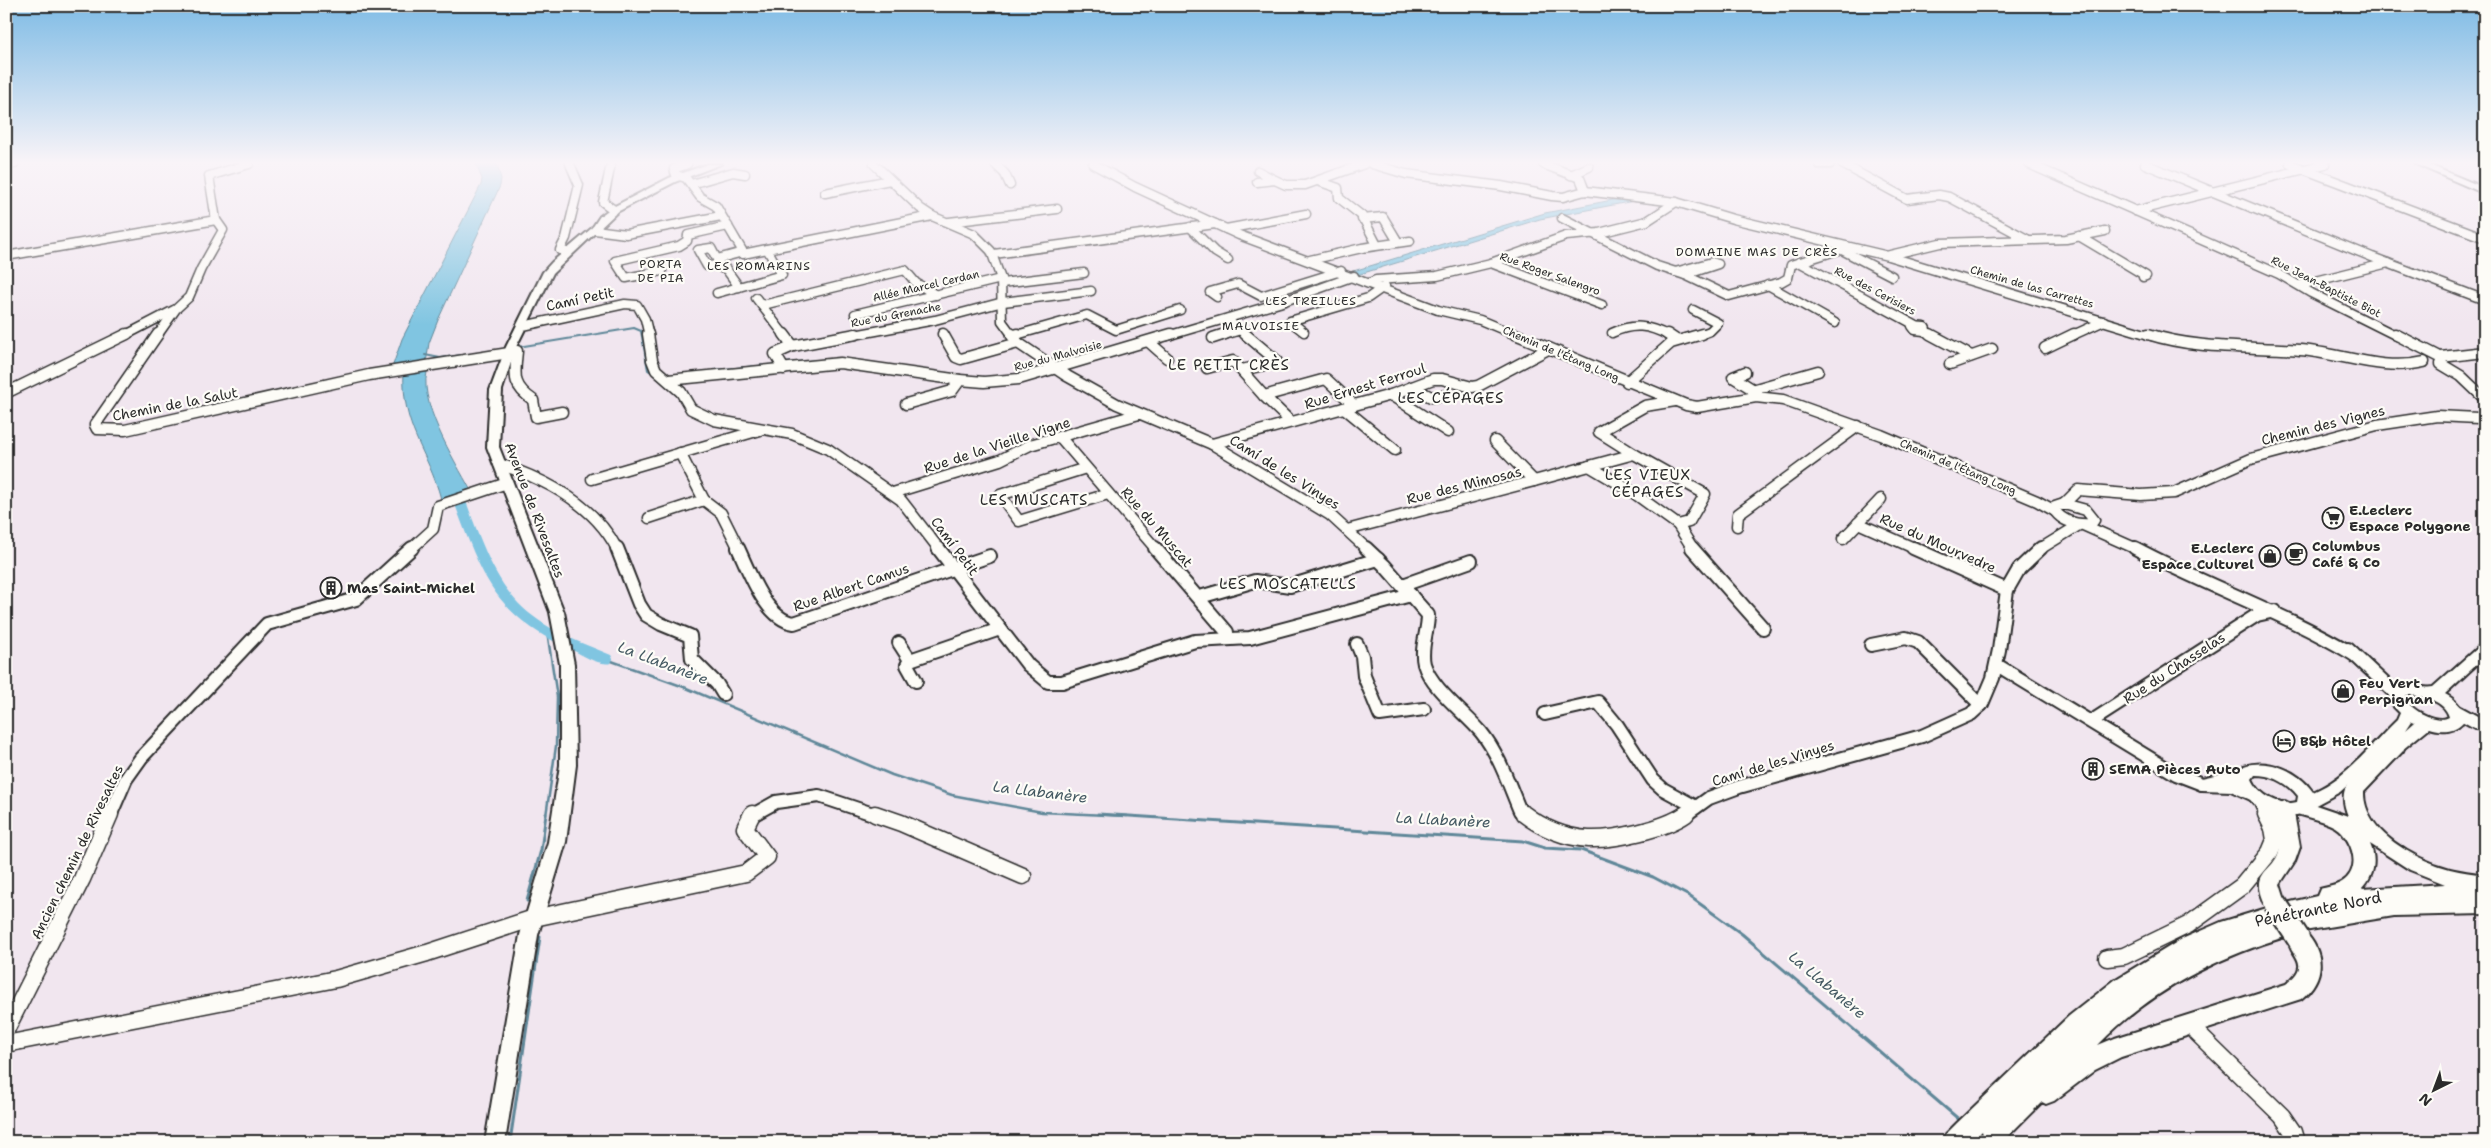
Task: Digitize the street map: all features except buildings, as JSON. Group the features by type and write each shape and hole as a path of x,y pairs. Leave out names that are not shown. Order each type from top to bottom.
{"highway":[{"path":"2386,748 2354,790 2352,797 2354,808 2360,820 2378,839 2410,861 2447,876 2485,883"},
{"path":"1975,1134 2094,1059 2142,1038 2293,992 2308,978 2310,964 2298,938 2275,903 2269,892 2270,877 2290,850 2289,836 2283,820 2293,806 2344,823 2358,836 2364,848 2360,875 2356,883 2348,889 2284,906 2221,931"},
{"name":"Pénétrante Nord","path":"1975,1134 2101,1002 2154,965 2221,931 2284,912 2343,901 2448,891 2485,892"},
{"name":"Pénétrante Nord","path":"1975,1134 2115,1013 2139,995 2199,960 2260,935 2339,915 2395,908 2485,905"}],"main road":[{"name":"Avenue de Rivesaltes","path":"495,1142 528,935 557,842 568,765 568,664 557,612 493,447 496,390 548,272 567,252 595,230 604,218"},
{"path":"2485,648 2438,691 2430,693 2404,692 2399,703 2408,712 2427,721 2443,724 2452,712 2452,690 2485,656"},
{"path":"2430,693 2452,712"},
{"path":"2386,748 2408,712"},
{"path":"2336,788 2325,790 2296,783 2277,772 2267,769 2257,769 2245,774 2245,783 2256,796 2293,806 2322,797 2336,788 2386,748 2427,721"},
{"path":"2293,806 2306,795 2296,783"}],"street":[{"path":"567,252 560,250 566,238 571,218"},
{"path":"595,230 626,234 713,218"},
{"path":"722,218 743,254"},
{"path":"739,287 719,262 767,248 924,218"},
{"path":"936,218 974,234 994,254 1001,281 1002,321 1015,340 1053,367"},
{"path":"948,222 985,218"},
{"name":"Chemin de l'Étang Long","path":"1201,218 1226,229 1341,271 1438,310 1473,317 1675,401 1697,407 1745,398 1764,397 1795,404 1858,426 2060,509"},
{"path":"1226,229 1287,218"},
{"path":"1377,218 1362,219 1377,245"},
{"path":"1383,218 1398,242"},
{"path":"1562,218 1656,266 1685,275 1729,296 1788,278 1791,264 1850,246"},
{"path":"1369,283 1376,280 1437,276 1491,263 1566,236 1593,233 1647,221 1652,218"},
{"name":"Chemin de las Carrettes","path":"1728,218 1888,256 1996,290 2062,307 2152,336 2190,344 2301,350 2383,364 2411,365 2485,352"},
{"path":"1988,218 2028,239"},
{"name":"Rue Jean-Baptiste Biot","path":"2150,218 2300,285 2419,347 2461,376 2485,399"},
{"path":"2276,218 2485,300"},
{"path":"2431,218 2485,238"},
{"path":"6,256 216,220"},
{"name":"Chemin de la Salut","path":"216,220 223,230 201,269 189,297 176,309 95,424 97,429 106,431 125,430 401,369 513,352"},
{"path":"994,254 1214,224"},
{"path":"662,271 626,278 615,261 679,246 687,241 688,235 728,226"},
{"path":"1190,227 1216,252 1228,260"},
{"path":"1888,256 1940,244 2059,239 2106,231"},
{"path":"2080,236 2146,276 2143,277"},
{"path":"1310,260 1341,252 1410,240"},
{"path":"717,293 782,275 767,248"},
{"path":"1840,250 1892,276"},
{"path":"1320,264 1341,252"},
{"path":"1675,272 1712,262 1718,264 1685,275"},
{"name":"Rue des Cerisiers","path":"1799,262 1915,325 1925,327 1924,331 1971,356"},
{"name":"Rue Roger Salengro","path":"1491,263 1602,305"},
{"path":"2300,285 2388,263"},
{"name":"Rue du Grenache","path":"764,305 905,270 916,283 936,295"},
{"path":"1217,297 1210,292 1233,284 1242,285 1261,296 1341,271"},
{"name":"Allée Marcel Cerdan","path":"855,314 1001,281 1084,273"},
{"name":"Rue du Malvoisie","path":"668,380 691,379 782,366 840,363 960,380 999,381 1019,379 1053,367 1149,342 1279,303 1354,276"},
{"path":"1304,332 1290,321 1368,298 1387,284 1400,279"},
{"path":"1768,285 1835,323"},
{"name":"Rue du Grenache","path":"793,346 935,320 1002,302 1091,291"},
{"path":"756,298 764,305 763,308 793,346 776,353 782,366"},
{"name":"Camí Petit","path":"523,326 626,304 637,305 641,309 649,331 653,366 656,371 682,392 690,408 700,415 797,436 828,448 893,493 901,500 1028,665 1048,682 1062,682 1195,641 1250,638 1407,590 1471,561"},
{"name":"Chemin de la Salut","path":"6,393 176,309"},
{"path":"944,334 956,357 961,359 1087,315 1092,316 1110,330 1116,330 1180,310"},
{"path":"1627,382 1676,340 1705,334 1717,326 1718,323 1693,310"},
{"path":"1227,318 1276,360 1273,363 1242,370"},
{"path":"2045,348 2051,348 2089,326 2104,321"},
{"path":"1612,333 1624,327 1650,325 1676,340"},
{"path":"1213,338 1241,330"},
{"path":"1149,342 1167,358"},
{"name":"Rue Ernest Ferroul","path":"1212,444 1391,395 1433,379 1442,379 1472,388 1548,349"},
{"path":"1950,364 1992,349"},
{"path":"513,352 516,384 520,392 533,400 536,417 562,412"},
{"path":"1207,368 1232,361 1291,422"},
{"name":"Camí de les Vinyes","path":"1053,367 1117,404 1212,444 1304,499 1347,530 1378,559 1428,615 1428,630 1422,653 1425,667 1439,688 1482,733 1502,767 1520,811 1533,821 1558,833 1588,839 1654,830 1682,817 1709,798 1739,787 1935,731 1959,720 1981,705"},
{"path":"1752,390 1818,371"},
{"path":"1745,372 1733,377 1764,397"},
{"path":"1264,396 1326,379 1349,407 1394,450"},
{"path":"906,404 952,391 960,380"},
{"path":"1412,387 1430,398 1436,399 1444,396"},
{"path":"1391,395 1448,432"},
{"path":"1675,401 1646,406 1599,432 1705,494 1689,522 1678,525"},
{"name":"Rue de la Vieille Vigne","path":"893,493 984,465 1030,445 1140,414"},
{"name":"Chemin des Vignes","path":"2073,494 2083,490 2158,495 2175,493 2187,489 2228,468 2279,448 2401,420 2440,417 2482,421"},
{"path":"1737,526 1738,514 1858,426"},
{"path":"592,479 764,429"},
{"name":"Rue du Muscat","path":"1060,437 1200,597 1227,632 1227,639"},
{"name":"Rue des Mimosas","path":"1347,530 1534,481 1495,441"},
{"name":"Rue Albert Camus","path":"680,453 704,500 721,513 765,602 785,622 794,623 954,568"},
{"path":"1534,481 1634,454"},
{"path":"499,464 521,470 580,504 601,524 623,560 643,613 651,619 690,636 691,657 697,666 720,686 724,694"},
{"path":"1589,466 1631,491 1678,525"},
{"path":"1086,468 1000,495 1019,521 1108,494"},
{"name":"Ancien chemin de Rivesaltes","path":"6,1030 82,879 126,779 141,758 267,624 356,599 433,529 436,510 441,504 507,483"},
{"path":"2060,509 2073,494 2080,506 2091,513 2094,520 2108,534"},
{"name":"Rue du Mourvedre","path":"1843,539 1881,499"},
{"path":"649,518 704,500"},
{"path":"2060,509 2080,506"},
{"path":"2060,509 2081,525 2108,534 2161,562 2250,599 2269,610 2310,627 2352,654"},
{"path":"2060,509 2064,525 2063,532"},
{"path":"1871,644 1906,638 1918,642 1981,705 1998,665 2006,590 2023,564 2063,532 2081,525 2091,524 2094,520"},
{"name":"Rue du Mourvedre","path":"1858,523 2006,590"},
{"path":"1678,525 1678,531 1696,554 1763,628"},
{"path":"954,568 990,556"},
{"path":"1200,597 1255,581 1290,586 1378,559"},
{"path":"2215,585 2241,592 2269,610 2314,624 2337,639 2379,676 2404,692"},
{"name":"Rue du Chasselas","path":"2092,722 2269,610"},
{"path":"916,681 907,665 910,660 1000,630"},
{"path":"899,643 910,660"},
{"path":"1357,644 1362,656 1364,676 1380,715 1424,709"},
{"path":"1998,665 2176,774 2202,784 2232,785 2256,796 2273,828 2276,840 2270,852 2242,886 2217,906 2188,925 2139,950 2124,956 2107,958"},
{"path":"1545,714 1598,702 1617,725 1653,780 1663,789 1696,806"},
{"path":"2452,712 2485,727"},
{"path":"2202,784 2245,774"},
{"path":"6,1044 336,979 427,953 534,918 746,873 767,857 757,841 745,828 751,816 776,802 819,796 901,823 1023,876"},
{"path":"2273,828 2293,806"},
{"path":"2197,1033 2282,1116 2293,1132 2296,1142"}],"water":[{"path":"464,218 485,218 438,320 429,343 426,363 386,369 393,365 402,339"},
{"path":"1530,218 1547,218 1357,275 1350,272"},
{"path":"429,367 426,380 427,395 432,411 447,447 470,489 441,499 436,482 411,424 404,391 404,371"}],"waterway":[{"path":"518,347 634,328 641,331 648,370 654,374"},
{"path":"425,355 440,358 462,355"},
{"path":"784,363 831,359"},
{"path":"714,370 779,364"},
{"name":"La Llabanère","path":"454,486 486,565 503,594 513,606 545,631 606,659"},
{"path":"546,816 556,746 557,697 547,631"},
{"name":"La Llabanère","path":"606,659 684,687 892,775 952,795 1042,812 1127,816"},
{"path":"527,901 541,850 546,814"},
{"name":"La Llabanère","path":"1098,814 1523,841 1545,848 1581,850 1653,877 1689,896 1742,934 1962,1122"},
{"path":"510,1142 540,937"},
{"name":"La Llabanère","path":"1976,1133 1987,1142"}],"place":[{"name":"E.Leclerc Espace Polygone","path":"2333,518"},
{"name":"Columbus Café & Co","path":"2296,554"},
{"name":"E.Leclerc Espace Culturel","path":"2270,556"},
{"name":"Mas Saint-Michel","path":"331,588"},
{"name":"Feu Vert Perpignan","path":"2343,691"},
{"name":"B&b Hôtel","path":"2284,741"},
{"name":"SEMA Pièces Auto","path":"2093,769"}],"district":[{"name":"DOMAINE MAS DE CRÈS","path":"1757,252"},
{"name":"LES ROMARINS","path":"759,266"},
{"name":"PORTA DE PIA","path":"661,271"},
{"name":"LES TREILLES","path":"1311,301"},
{"name":"MALVOISIE","path":"1261,326"},
{"name":"LE PETIT CRÈS","path":"1229,365"},
{"name":"LES CÉPAGES","path":"1451,398"},
{"name":"LES VIEUX CÉPAGES","path":"1648,484"},
{"name":"LES MUSCATS","path":"1034,500"},
{"name":"LES MOSCATELLS","path":"1288,584"}]}
